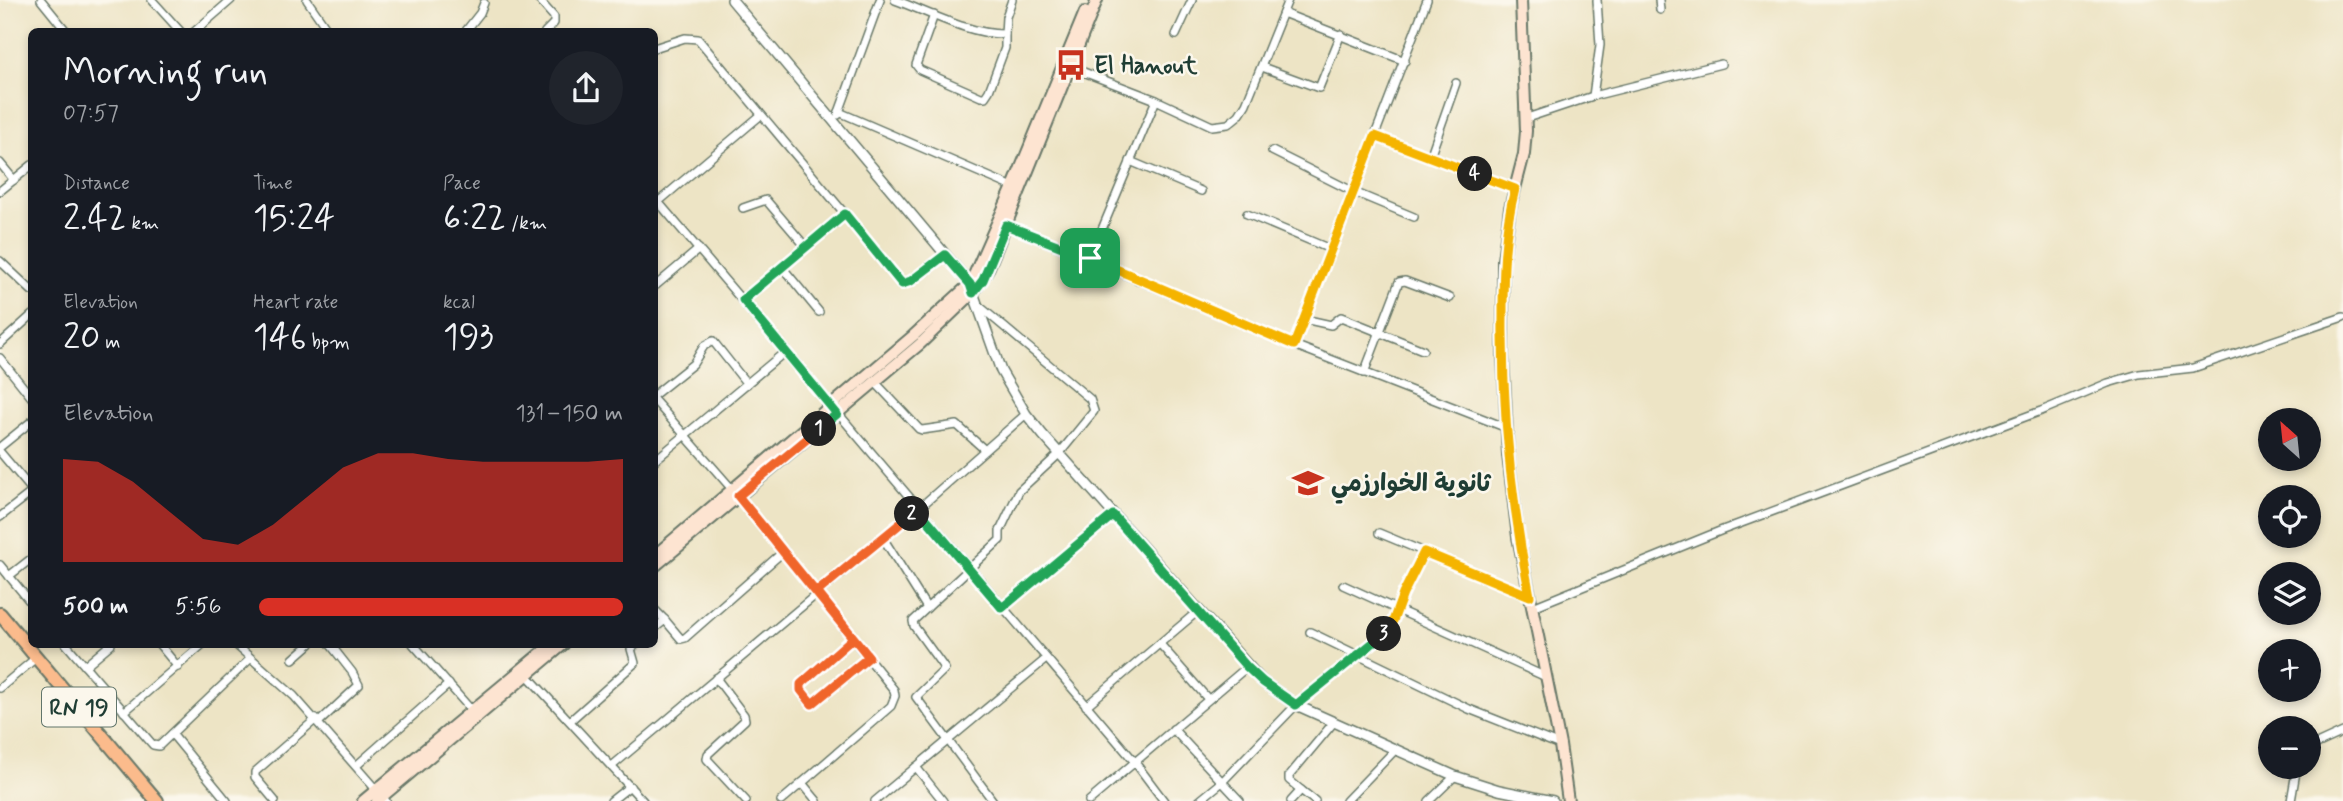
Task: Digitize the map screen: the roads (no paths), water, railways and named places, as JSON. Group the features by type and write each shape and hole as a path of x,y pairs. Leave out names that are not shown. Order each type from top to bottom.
{"highway":[{"name":"RN 19","path":"0,614 28,647"},
{"name":"RN 19","path":"29,648 157,801"}],"main road":[{"path":"658,552 834,410 983,280 1068,66 1090,0"},
{"path":"834,410 875,382 920,344 972,288 1013,187 1097,0"},
{"path":"1521,0 1527,118 1524,154 1510,208 1503,260 1503,356 1507,428 1510,479 1518,537 1560,745 1568,801"},
{"path":"658,563 735,492"},
{"path":"363,801 380,797 548,648"},
{"path":"475,714 559,648"}],"street":[{"path":"41,0 64,28"},
{"path":"152,0 177,28"},
{"path":"307,0 326,28"},
{"path":"539,0 554,18 554,23 549,28"},
{"path":"732,0 972,288 1001,371 1027,414 1247,667 1296,705 1455,776 1499,790 1553,801"},
{"path":"835,122 880,0"},
{"path":"895,0 982,32 1005,34"},
{"path":"934,15 916,65 920,70 985,97 1005,48 1006,17 1012,0"},
{"path":"1176,35 1192,0"},
{"path":"1068,66 1156,100 1212,126 1228,124 1247,104 1288,0"},
{"path":"1294,345 1427,0"},
{"path":"1593,96 1600,45 1597,0"},
{"path":"1659,0 1660,10"},
{"path":"468,28 480,13 484,1"},
{"path":"198,28 226,2"},
{"path":"1283,13 1405,61"},
{"path":"1262,67 1319,89 1341,34"},
{"path":"658,47 685,38 698,39 902,284 911,281 945,255"},
{"path":"1527,118 1593,96 1721,64"},
{"path":"1430,157 1456,83"},
{"path":"1090,258 1156,100"},
{"path":"839,112 1013,187"},
{"path":"658,198 761,115"},
{"path":"1375,136 1515,189"},
{"path":"1272,151 1414,218"},
{"path":"1130,161 1201,191"},
{"path":"0,163 14,180"},
{"path":"0,191 28,168"},
{"path":"743,208 766,200 806,247"},
{"path":"658,202 1134,761 1164,801"},
{"path":"743,300 845,214"},
{"path":"1247,214 1330,249"},
{"path":"1006,225 1294,345 1507,428"},
{"path":"658,285 699,249"},
{"path":"0,261 28,287"},
{"path":"782,267 819,312"},
{"path":"1364,373 1397,284 1401,281 1450,298"},
{"path":"978,304 1093,403 1094,411 1059,454 1019,491 1000,531 1000,540 915,618 914,626 945,671 916,696 993,801"},
{"path":"1304,319 1331,325 1341,317 1423,350"},
{"path":"1379,533 1532,602 2041,411 2108,383 2139,374 2202,365 2343,317"},
{"path":"0,344 28,319"},
{"path":"658,395 693,364 704,346 713,341 747,384"},
{"path":"658,458 786,351"},
{"path":"0,359 28,393"},
{"path":"875,382 919,429 957,425 985,450"},
{"path":"658,403 784,551 894,690 891,706 781,801"},
{"path":"612,766 1027,414"},
{"path":"28,424 0,449 28,486"},
{"path":"0,517 28,494"},
{"path":"1002,608 1113,515"},
{"path":"883,538 927,608"},
{"path":"658,613 681,639 685,638 784,551"},
{"path":"1199,801 1221,783 1296,705 1385,633 1424,552"},
{"path":"9,576 28,561"},
{"path":"0,565 28,599"},
{"path":"1343,585 1546,677"},
{"path":"1086,706 1198,611"},
{"path":"658,626 665,620"},
{"path":"1310,632 1469,709 1560,745"},
{"path":"853,638 801,684 801,690 811,703 815,703 869,657"},
{"path":"1160,644 1208,699"},
{"path":"69,648 153,745 159,746 250,659"},
{"path":"85,666 106,648"},
{"path":"162,648 178,667"},
{"path":"124,712 199,648"},
{"path":"240,648 295,696 380,797"},
{"path":"293,659 305,648"},
{"path":"275,801 255,777 255,772 359,685 333,648"},
{"path":"417,648 475,714"},
{"path":"570,721 635,663 632,648"},
{"path":"0,688 37,657"},
{"path":"875,801 1046,659"},
{"path":"1089,801 1247,667"},
{"path":"527,675 643,801"},
{"path":"716,678 745,720 706,756 746,801"},
{"path":"356,766 449,684"},
{"path":"1315,801 1289,780 1289,776 1334,722"},
{"path":"1173,729 1240,801"},
{"path":"2321,742 2343,732"},
{"path":"172,734 227,801"},
{"path":"1346,801 1396,749"},
{"path":"916,766 943,801"},
{"path":"1429,801 1455,776"},
{"path":"2291,801 2295,779"},
{"path":"802,783 817,801"},
{"path":"611,801 630,786"},
{"path":"1290,801 1301,790"}],"place":[{"name":"El Hanout","path":"1071,65"},
{"name":"ثانوية الخوارزمي","path":"1308,483"}]}
